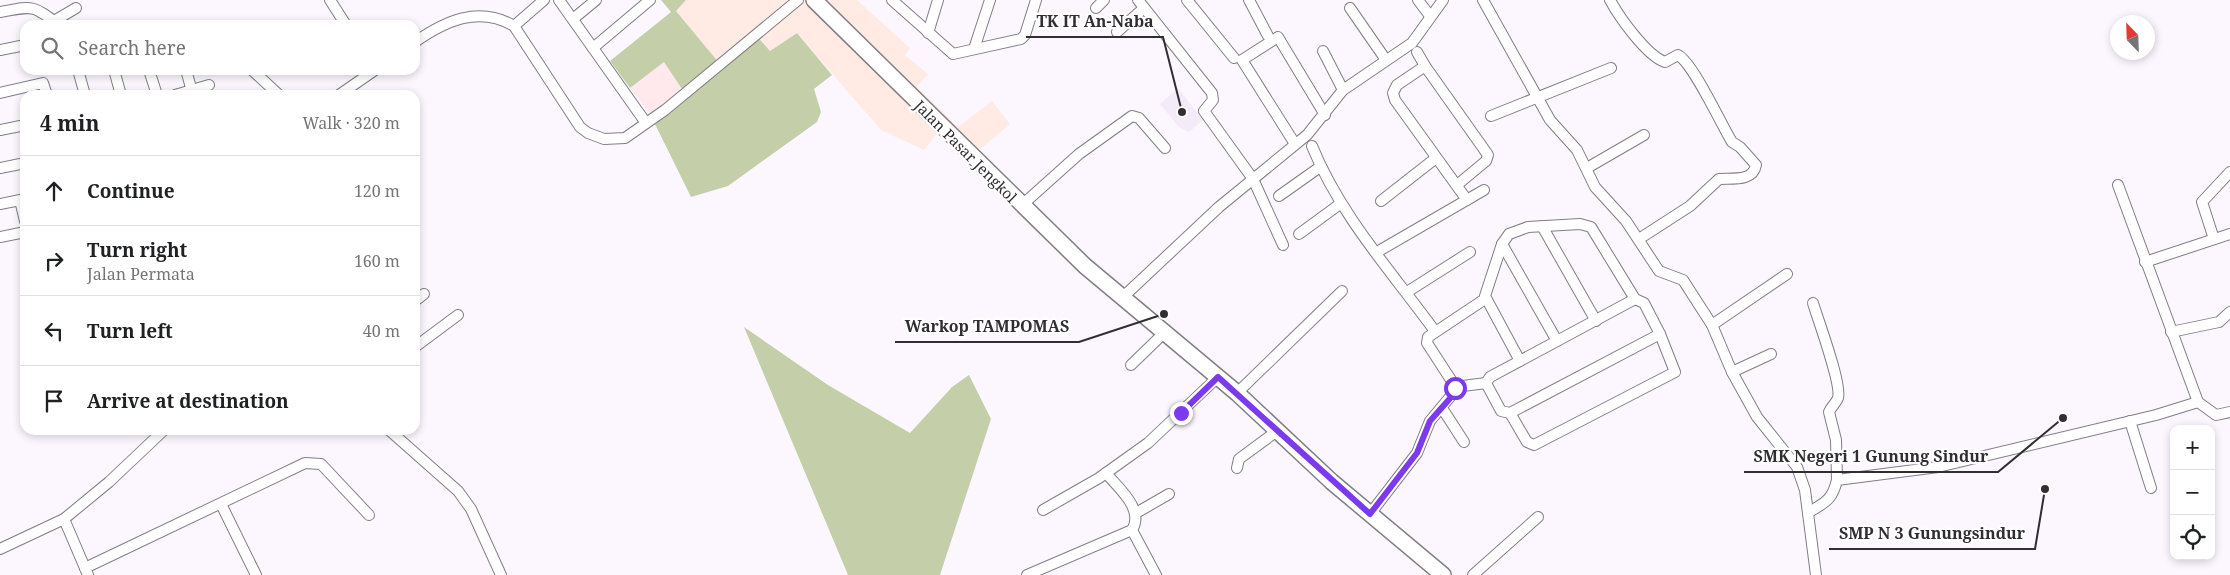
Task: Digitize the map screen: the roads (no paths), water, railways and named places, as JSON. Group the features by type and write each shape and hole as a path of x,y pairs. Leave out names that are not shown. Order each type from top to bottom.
{"main road":[{"name":"Jalan Pasar Jengkol","path":"814,0 1021,206 1085,266 1238,394 1370,514 1443,575"}],"street":[{"path":"0,12 20,0"},
{"path":"330,0 343,20"},
{"path":"514,26 544,0"},
{"path":"559,0 646,123"},
{"path":"573,20 596,0"},
{"path":"593,48 650,0"},
{"path":"420,39 452,20 472,16 501,19 514,26 576,122 588,133 604,139 614,140 625,138 665,110 798,0"},
{"path":"892,0 953,54 1021,39 1025,34 1037,2"},
{"path":"928,33 938,0"},
{"path":"974,49 990,0"},
{"path":"1187,0 1234,58"},
{"path":"1249,0 1268,36"},
{"path":"1418,0 1430,16"},
{"path":"1123,296 1158,262 1296,144 1324,115 1343,90 1412,43 1443,0"},
{"path":"1483,0 1550,120 1577,150 1595,187 1617,210 1662,274 1680,277 1684,280 1712,325 1732,372 1763,426 1789,455 1802,477 1816,575"},
{"path":"1610,0 1644,45 1661,61 1665,62 1678,55 1683,58 1692,70 1732,142 1740,147 1756,166 1754,172 1746,178 1719,179 1690,206 1639,239"},
{"path":"1117,32 1141,4 1212,93 1213,100 1204,111 1253,179 1283,245"},
{"path":"0,12 26,7 37,8 52,20"},
{"path":"60,20 76,8"},
{"path":"1350,8 1386,60"},
{"path":"1296,144 1242,60 1278,37 1324,115"},
{"path":"0,50 20,46"},
{"path":"1323,51 1343,90"},
{"path":"1417,52 1488,155 1486,162 1457,185"},
{"path":"1425,66 1397,85 1393,93 1395,100 1467,200"},
{"path":"1491,116 1611,68"},
{"path":"79,75 84,90"},
{"path":"116,75 120,90"},
{"path":"151,75 155,90"},
{"path":"188,75 192,90"},
{"path":"257,75 274,90"},
{"path":"346,90 366,75"},
{"path":"0,93 44,84 46,90"},
{"path":"198,90 209,85"},
{"path":"1021,206 1079,154 1132,116 1139,118 1165,148"},
{"path":"0,130 20,126"},
{"path":"1587,168 1644,135"},
{"path":"1312,146 1320,167 1340,204 1434,330"},
{"path":"1381,201 1436,158"},
{"path":"0,168 20,164"},
{"path":"1279,196 1320,167"},
{"path":"2214,239 2202,202 2230,172"},
{"path":"2118,185 2198,402 2216,415 2230,412"},
{"path":"1377,252 1484,190"},
{"path":"0,204 20,201"},
{"path":"1299,234 1340,204"},
{"path":"1510,413 1527,442 1534,445 1675,372 1660,334 1644,303 1635,299 1591,227 1580,224 1528,227 1509,234 1502,244 1485,296 1520,361"},
{"path":"1542,226 1596,321"},
{"path":"0,237 20,233"},
{"path":"2145,262 2230,234"},
{"path":"1502,244 1556,341"},
{"path":"1406,292 1470,252"},
{"path":"1712,325 1787,274"},
{"path":"1238,394 1342,291"},
{"path":"420,297 424,294"},
{"path":"1455,388 1486,383 1490,377 1635,299"},
{"path":"1370,514 1417,453 1430,421 1453,395 1455,388 1427,343 1428,337 1434,330 1482,301"},
{"path":"1808,513 1834,495 1837,480 1836,440 1829,412 1837,400 1838,393 1831,361 1813,303"},
{"path":"2171,332 2219,322 2230,312"},
{"path":"420,343 458,315"},
{"path":"1132,365 1165,332"},
{"path":"1486,383 1501,411 1510,413 1660,334"},
{"path":"1732,372 1771,354"},
{"path":"1043,510 1106,474 1148,443 1218,377"},
{"path":"1837,480 1938,468 2130,421 2198,402"},
{"path":"1442,408 1464,442"},
{"path":"2130,421 2151,488"},
{"path":"1237,468 1239,459 1277,431"},
{"path":"0,548 64,519 109,482 159,435"},
{"path":"395,435 458,491 471,508 501,575"},
{"path":"64,519 87,571 297,466 314,462 321,464 369,515"},
{"path":"1026,575 1132,530 1136,523 1136,513 1106,474"},
{"path":"1136,513 1169,494"},
{"path":"221,504 256,575"},
{"path":"1473,575 1538,517"},
{"path":"1132,530 1156,575"}],"place":[{"name":"TK IT An-Naba","path":"1182,112"},
{"name":"Warkop TAMPOMAS","path":"1164,314"},
{"name":"SMK Negeri 1 Gunung Sindur","path":"2063,418"},
{"name":"SMP N 3 Gunungsindur","path":"2045,489"}]}
